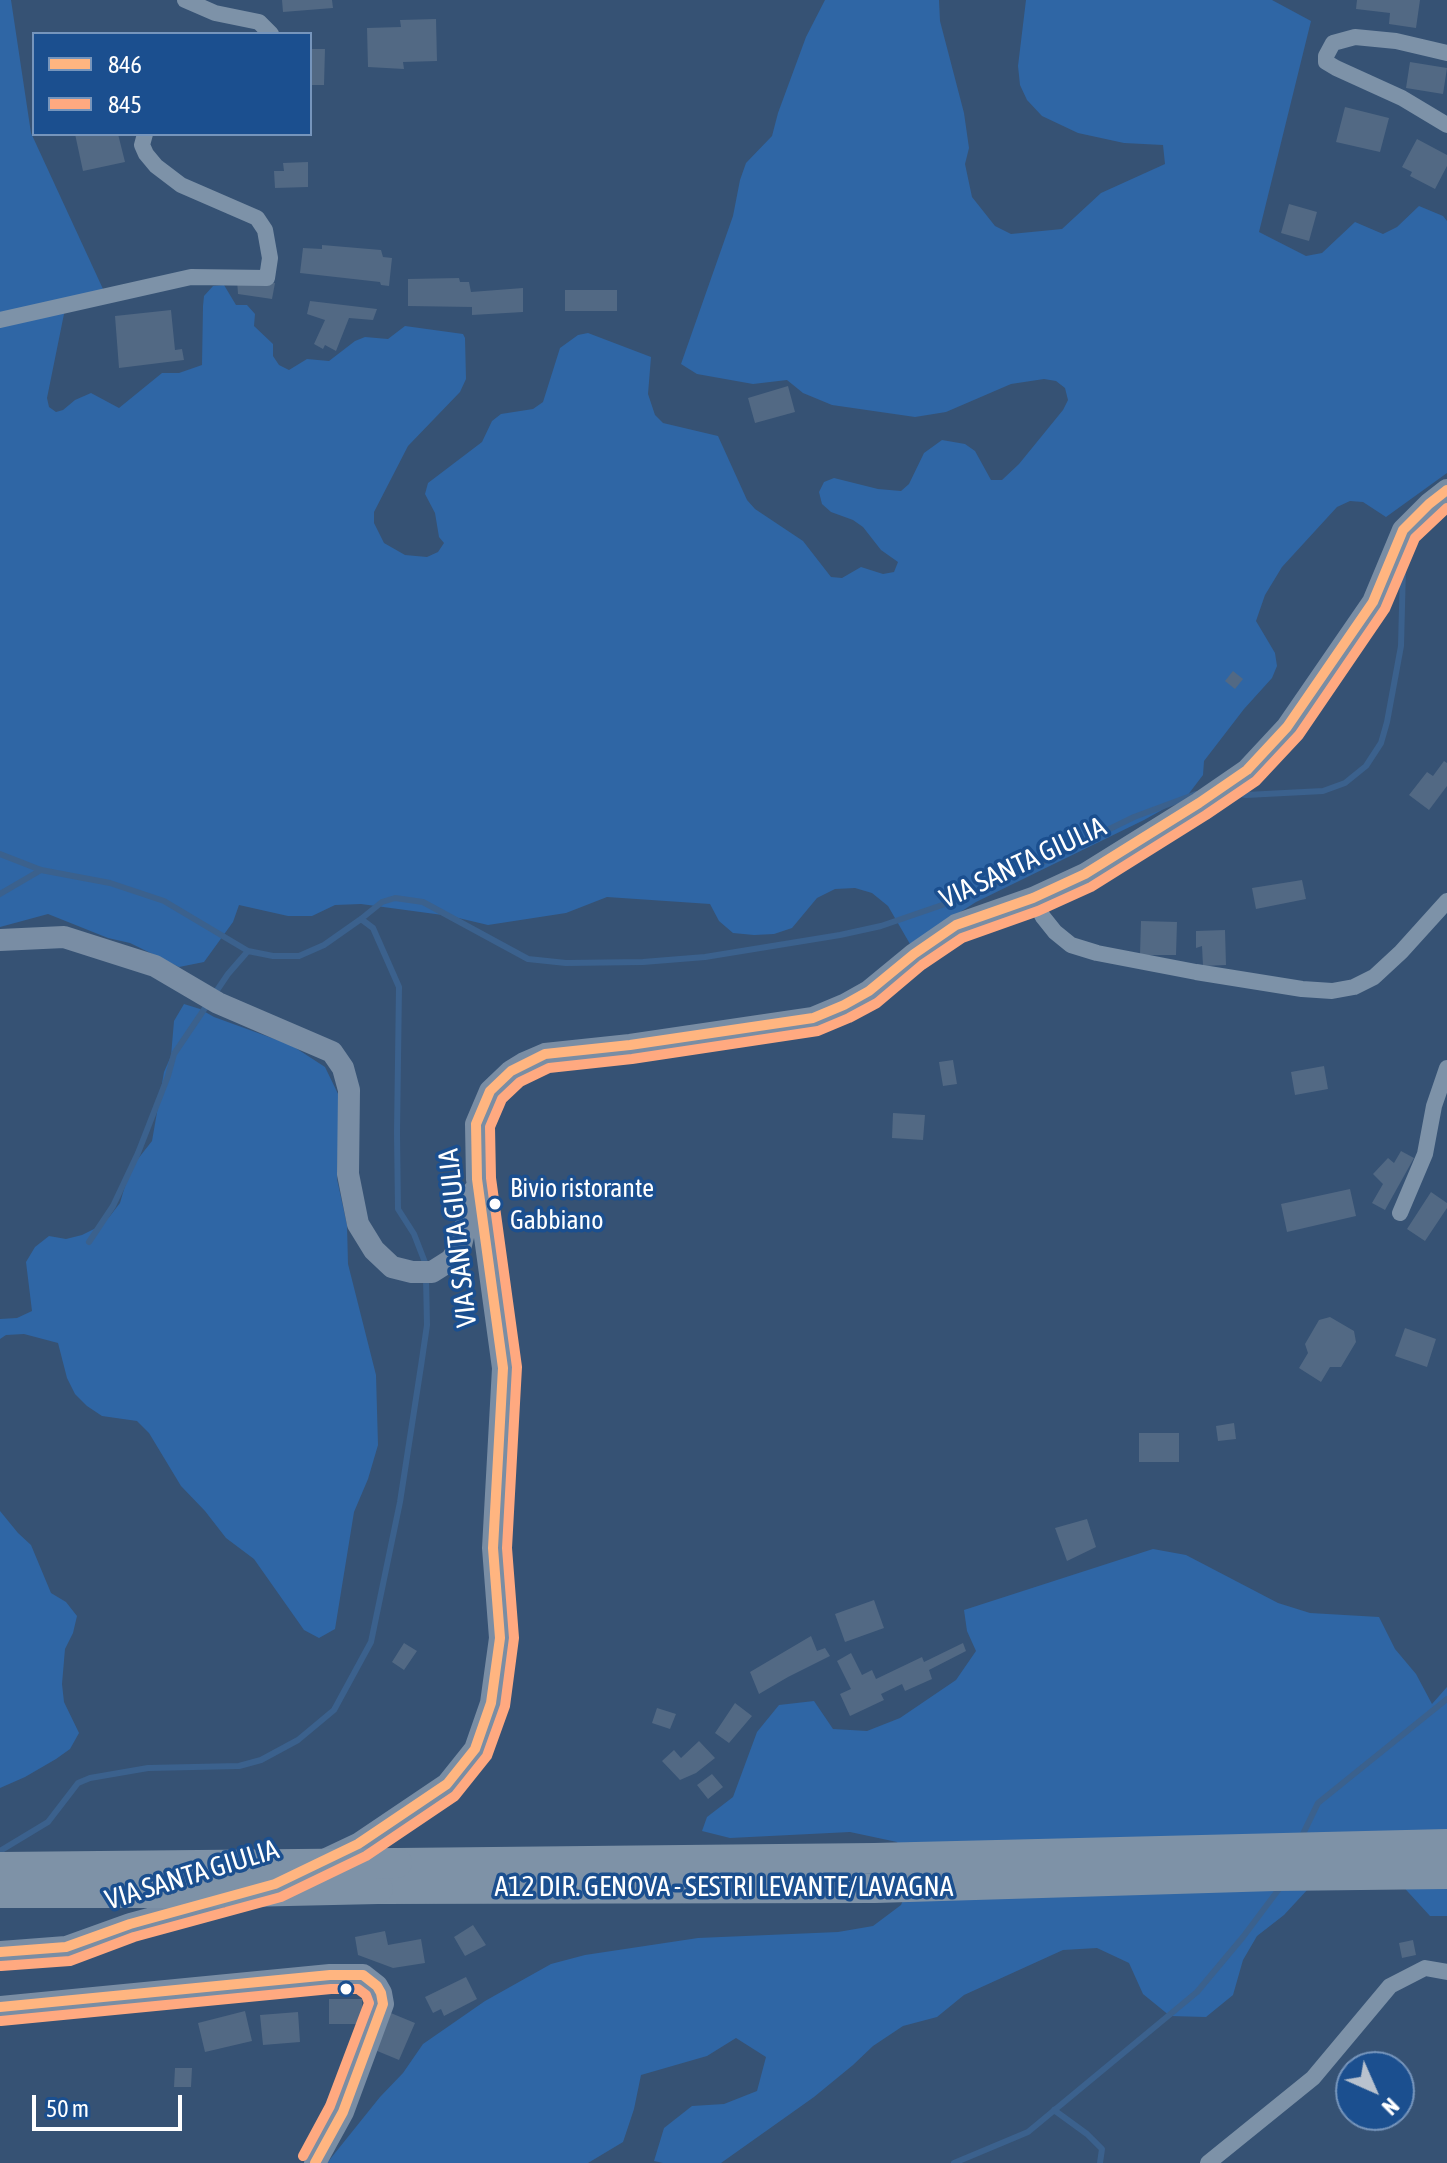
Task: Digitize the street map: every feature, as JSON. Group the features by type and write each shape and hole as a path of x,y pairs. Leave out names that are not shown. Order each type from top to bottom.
{"highway":[{"path":"0,1867 874,1858 1447,1844"},
{"name":"A12 DIR. GENOVA - SESTRI LEVANTE/LAVAGNA","path":"0,1893 875,1888 1447,1874"}],"street":[{"path":"185,0 215,13 259,22 269,32"},
{"path":"1447,53 1396,41 1355,37 1333,43 1326,62 1402,98 1447,125"},
{"path":"0,320 191,277 267,278 270,258 265,230 257,218 181,185 146,154 142,145 144,136"},
{"name":"VIA SANTA GIULIA","path":"0,1952 66,1947 130,1924 275,1884 358,1844 422,1801 447,1784 475,1749 491,1703 500,1638 493,1548 503,1368 477,1179 476,1124 490,1091 511,1071 545,1054 813,1018 869,991 956,925 1033,898 1085,874 1199,803 1247,770 1287,727 1373,602 1403,530 1447,490"},
{"path":"1033,898 1055,932 1071,945 1196,972 1332,991 1354,987 1374,977 1447,901"},
{"path":"0,940 64,937 155,966 218,1003 332,1052 343,1068 349,1090 348,1174 358,1224 374,1250 392,1267 412,1272 432,1272 451,1260 461,1245 477,1179"},
{"path":"1400,1213 1425,1154 1434,1106 1447,1068"},
{"path":"1208,2163 1313,2078 1390,1986 1425,1968 1447,1972"},
{"path":"0,2007 330,1975 363,1975 377,1986 383,2004 343,2112 315,2163"}],"shaded area":[{"path":"0,0 11,0 32,136 103,289 65,309 47,398 49,407 56,412 63,410 91,393 119,408 162,373 179,373 202,365 204,296 213,286 224,285 236,305 247,305 255,314 254,326 273,344 273,356 279,365 289,370 307,359 329,361 365,337 388,339 405,326 463,334 466,379 460,392 408,446 374,512 374,523 384,543 405,555 427,557 438,552 444,543 439,537 435,513 425,494 428,483 482,442 492,421 501,414 533,409 543,402 560,348 578,335 588,333 651,357 648,394 655,415 663,423 718,436 747,500 755,509 803,541 831,577 842,578 861,567 883,574 894,572 898,562 881,550 863,527 831,512 822,504 819,492 824,482 834,478 878,489 901,491 909,484 924,453 942,440 965,444 975,451 991,480 1002,480 1063,410 1068,400 1065,388 1056,381 1044,379 1011,384 946,412 915,417 832,405 803,393 787,380 753,384 697,374 681,364 733,216 746,163 772,136 806,37 825,0 939,0 940,21 964,113 969,148 965,164 972,197 995,226 1011,234 1062,229 1101,193 1165,164 1163,145 1124,143 1078,133 1042,116 1027,100 1020,85 1018,66 1026,0 1272,0 1311,21 1259,232 1306,256 1322,253 1355,222 1383,234 1397,227 1419,206 1443,216 1447,221 1447,473 1386,517 1363,502 1350,501 1337,507 1282,567 1265,595 1256,621 1275,653 1277,666 1272,678 1204,761 1203,775 1187,796 976,902 910,944 888,906 872,893 855,888 835,889 817,898 792,928 774,934 754,935 733,933 719,921 710,904 607,897 566,913 488,925 450,916 361,904 335,905 312,916 288,916 239,905 233,922 204,962 179,967 130,943 108,938 48,914 0,927"},
{"path":"184,1004 291,1045 325,1067 340,1098 337,1179 347,1225 348,1264 376,1375 378,1445 354,1512 335,1629 319,1638 304,1630 254,1559 226,1538 181,1486 149,1433 137,1421 102,1416 75,1394 67,1378 58,1343 24,1334 6,1335 0,1339 0,1319 17,1318 32,1311 26,1262 35,1247 49,1236 66,1239 98,1227 120,1203 130,1169 152,1141 164,1072 171,1056 174,1021"},
{"path":"0,1511 31,1545 51,1593 66,1602 77,1616 65,1649 62,1684 64,1702 79,1733 70,1749 56,1759 0,1788"},
{"path":"1153,1549 1186,1555 1278,1603 1310,1613 1379,1617 1395,1649 1416,1674 1432,1704 1447,1687 1447,1916 1430,1916 1377,1858 1308,1889 1284,1915 1257,1936 1243,1960 1233,1995 1206,2017 1170,2016 1143,1994 1129,1963 1097,1948 1063,1950 964,1995 937,2017 903,2026 873,2046 814,2097 721,2163 654,2161 664,2128 692,2106 724,2104 757,2091 766,2057 736,2038 707,2056 641,2075 623,2142 588,2163 327,2163 403,2073 423,2044 485,2001 551,1964 585,1955 698,1938 838,1932 873,1926 901,1905 913,1875 897,1842 850,1832 730,1838 702,1831 707,1817 733,1797 757,1732 779,1705 814,1701 833,1729 867,1731 900,1718 956,1680 976,1651 967,1631 964,1610"}],"building":[{"path":"282,0 332,0 333,8 283,12"},
{"path":"1357,0 1420,0 1416,28 1389,24 1390,13 1356,9"},
{"path":"436,19 437,61 403,62 404,69 368,67 367,28 401,27 400,20"},
{"path":"312,49 325,49 324,85 312,85"},
{"path":"1410,62 1447,68 1443,94 1406,88"},
{"path":"1345,107 1389,118 1380,152 1336,142"},
{"path":"75,136 118,136 125,162 83,171"},
{"path":"1417,139 1447,155 1447,166 1435,189 1410,176 1412,172 1402,167"},
{"path":"308,162 308,187 275,188 274,171 284,171 283,163"},
{"path":"1289,204 1317,212 1309,241 1281,233"},
{"path":"322,245 381,250 383,257 392,258 389,286 380,282 300,273 303,248 322,249"},
{"path":"459,278 460,282 469,282 471,292 523,288 523,312 472,315 472,307 408,306 408,279"},
{"path":"237,280 275,283 272,299 238,294"},
{"path":"565,290 617,290 617,311 565,311"},
{"path":"310,301 377,309 373,320 349,318 336,351 314,344 325,320 307,314"},
{"path":"171,310 175,350 182,349 184,360 119,368 115,316"},
{"path":"788,386 795,412 755,423 748,398"},
{"path":"1233,671 1243,679 1235,689 1225,681"},
{"path":"1444,761 1447,763 1447,786 1429,810 1409,795 1427,772 1433,776"},
{"path":"1302,880 1306,899 1256,909 1252,888"},
{"path":"1141,921 1177,922 1176,955 1140,955"},
{"path":"1225,930 1226,965 1203,966 1202,946 1196,948 1196,931"},
{"path":"953,1060 957,1084 943,1086 939,1062"},
{"path":"1324,1066 1328,1089 1295,1095 1291,1072"},
{"path":"893,1113 925,1115 923,1140 892,1138"},
{"path":"1401,1151 1414,1158 1385,1210 1372,1203 1383,1184 1373,1174 1388,1158 1394,1163"},
{"path":"1350,1189 1356,1216 1287,1232 1281,1204"},
{"path":"1431,1192 1447,1203 1447,1208 1425,1241 1407,1229"},
{"path":"1330,1317 1354,1331 1356,1342 1341,1367 1330,1367 1321,1382 1299,1368 1308,1353 1305,1344 1319,1320"},
{"path":"1405,1328 1436,1339 1427,1367 1395,1356"},
{"path":"1234,1423 1236,1439 1218,1441 1216,1426"},
{"path":"1139,1433 1179,1433 1179,1462 1139,1462"},
{"path":"1087,1519 1096,1547 1067,1561 1055,1528"},
{"path":"874,1600 884,1628 845,1642 835,1614"},
{"path":"811,1636 817,1651 825,1648 830,1656 759,1694 750,1672"},
{"path":"404,1643 417,1651 404,1670 392,1662"},
{"path":"963,1643 966,1651 929,1670 932,1679 905,1691 902,1684 881,1694 884,1700 850,1716 840,1694 851,1689 837,1661 851,1653 862,1675 872,1670 876,1679 922,1657 924,1662"},
{"path":"735,1703 752,1716 729,1743 715,1733"},
{"path":"657,1708 676,1714 670,1729 652,1723"},
{"path":"699,1741 715,1758 696,1773 680,1780 662,1761 674,1750 681,1758"},
{"path":"712,1774 723,1787 708,1799 697,1785"},
{"path":"473,1925 486,1945 465,1956 454,1937"},
{"path":"385,1931 388,1945 421,1939 425,1963 393,1968 358,1955 355,1937"},
{"path":"1413,1940 1416,1955 1402,1958 1399,1943"},
{"path":"466,1977 477,1999 444,2016 441,2009 433,2013 425,1997"},
{"path":"329,1999 362,1999 363,2024 329,2024"},
{"path":"245,2011 252,2041 205,2052 198,2023"},
{"path":"386,2011 415,2023 399,2060 370,2048"},
{"path":"298,2012 300,2042 263,2045 260,2015"},
{"path":"175,2068 192,2068 191,2087 174,2087"}],"waterway":[{"path":"1227,791 1246,795 1323,791 1345,783 1366,766 1381,743 1387,722 1401,646 1403,568 1409,549 1421,531 1447,507"},
{"path":"0,854 41,870 110,883 164,901 248,951 273,956 299,956 324,945 382,902 395,898 423,902 528,959 566,963 643,962 705,957 881,926 948,903 1022,872 1134,817 1196,794"},
{"path":"0,894 41,870"},
{"path":"361,919 373,928 399,987 398,1209 414,1234 426,1265"},
{"path":"89,1242 113,1206 138,1153 174,1054 228,974 248,951"},
{"path":"0,1851 48,1822 78,1783 148,1768 239,1766 261,1760 298,1740 334,1710 371,1642 400,1502 421,1366 427,1325 426,1277"},
{"path":"1301,1838 1318,1803 1447,1699"},
{"path":"954,2163 1028,2132 1197,1992 1282,1885"},
{"path":"1054,2110 1102,2149 1100,2163"}],"transit line":[{"name":"846","path":"0,1952 66,1947 130,1924 275,1884 358,1844 447,1784 475,1749 491,1703 500,1638 493,1548 503,1368 477,1179 476,1124 490,1091 511,1071 545,1054 813,1018 869,991 956,925 1033,898 1085,874 1199,803 1247,770 1287,727 1373,602 1403,530 1447,490"},
{"name":"845","path":"1,1966 70,1961 134,1937 281,1897 366,1856 455,1796 487,1756 505,1706 514,1638 507,1548 517,1367 491,1178 490,1127 502,1099 520,1082 549,1068 818,1031 877,1003 922,965 962,938 1038,911 1091,887 1256,781 1299,735 1385,609 1415,538 1447,508"},
{"name":"846","path":"0,2007 330,1975 363,1975 377,1986 383,2004 343,2112 315,2163"},
{"name":"845","path":"1,2021 331,1989 358,1989 366,1995 369,2003 330,2106 303,2156"}],"place":[{"name":"Bivio ristorante Gabbiano","path":"495,1204"}]}
